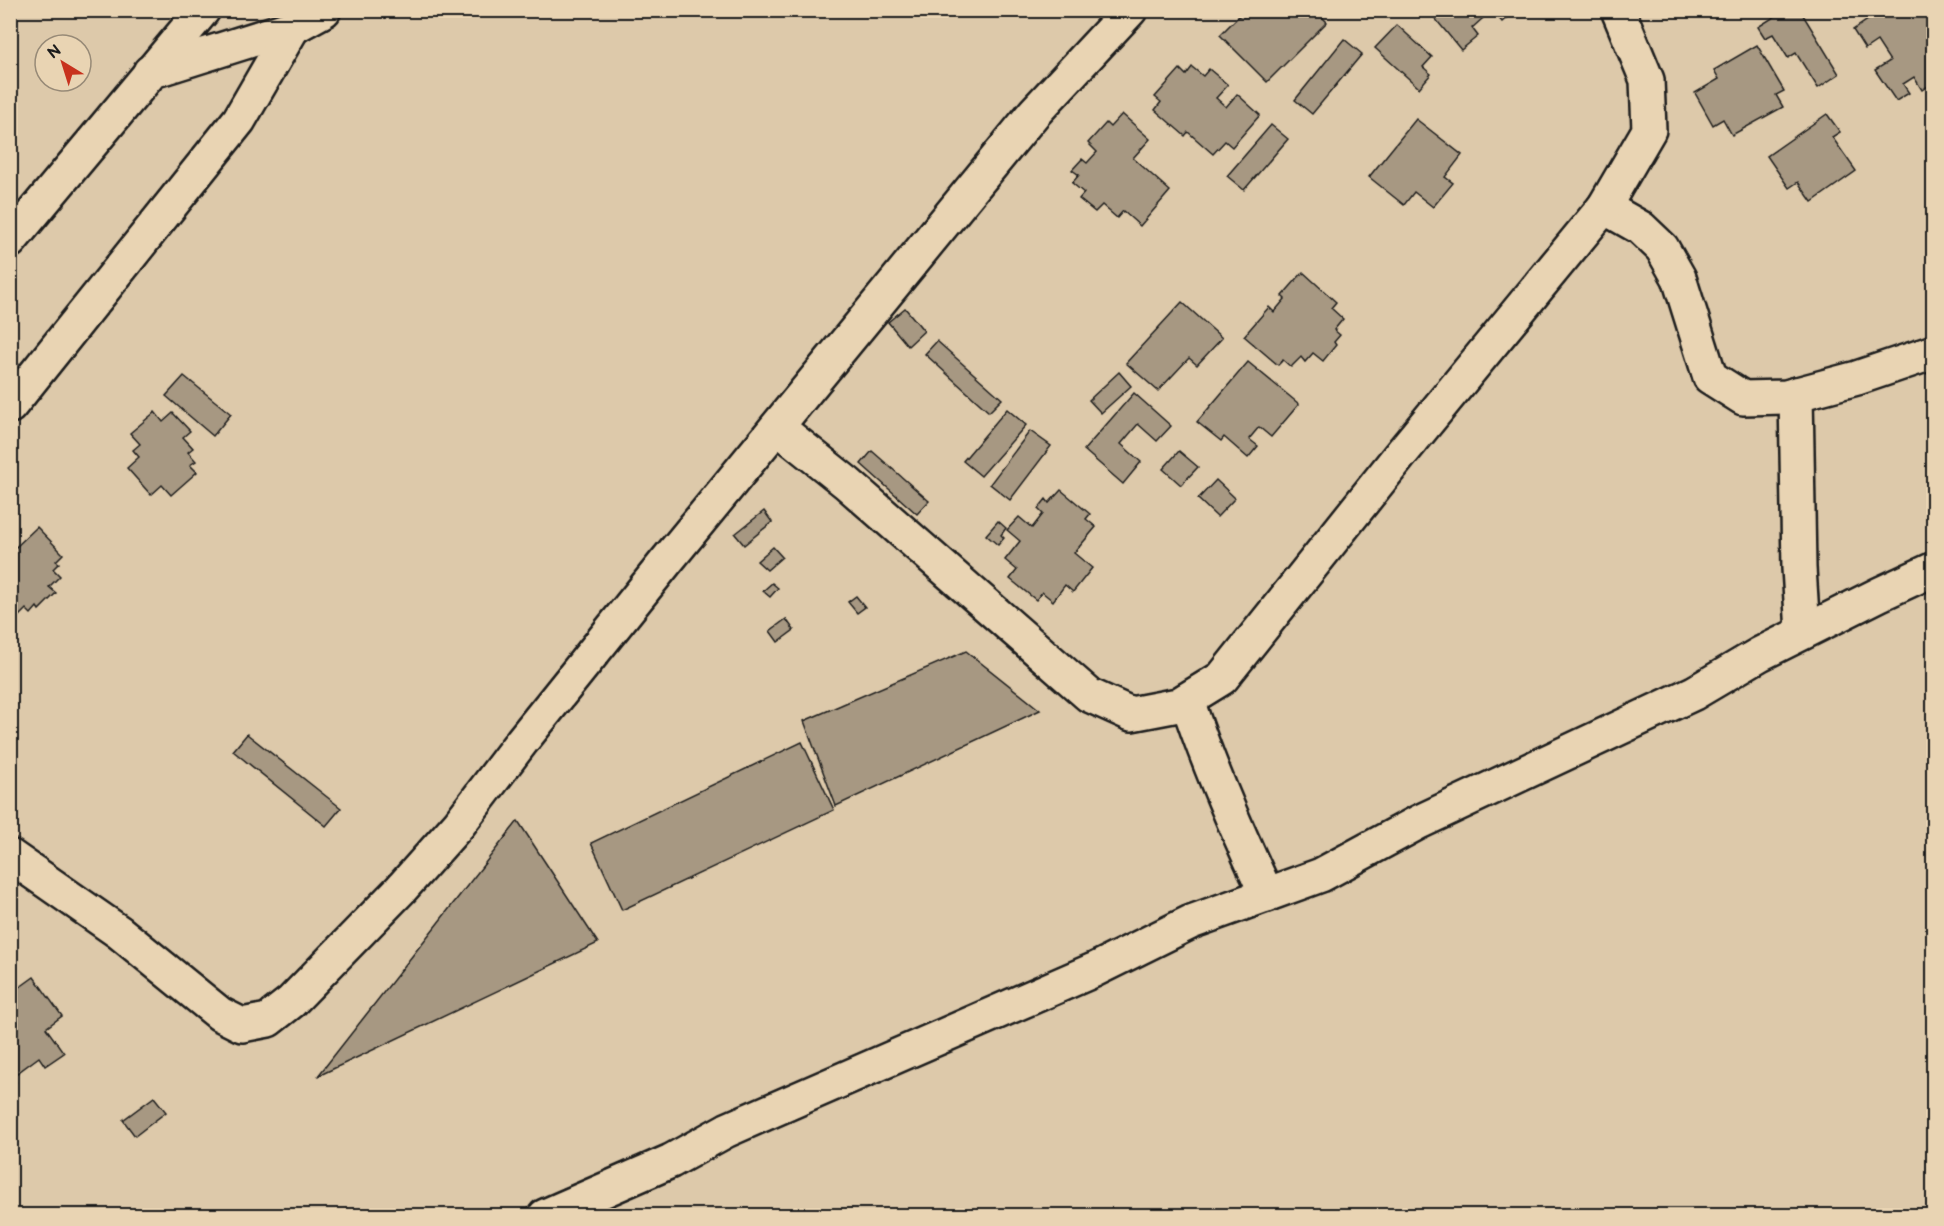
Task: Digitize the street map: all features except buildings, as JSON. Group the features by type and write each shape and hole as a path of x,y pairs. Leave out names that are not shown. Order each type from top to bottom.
{"main road":[{"path":"10,241 203,10"},
{"path":"10,856 119,932 220,1014 242,1025 268,1020 291,1002 401,889 459,824 522,741 1034,113 1130,10"},
{"path":"777,427 847,483 1089,695 1131,714 1178,705 1222,678 1400,455 1604,207 1649,130 1647,80 1618,10"},
{"path":"150,72 310,16"},
{"path":"10,406 238,120 310,16"},
{"path":"1604,207 1641,228 1662,248 1679,278 1710,377 1743,398 1796,394 1857,378 1934,352"},
{"path":"1796,394 1799,568 1803,632"},
{"path":"545,1215 671,1161 727,1130 1094,970 1191,922 1321,875 1419,822 1694,693 1760,654 1934,569"},
{"path":"1186,700 1204,754 1267,895"}]}
